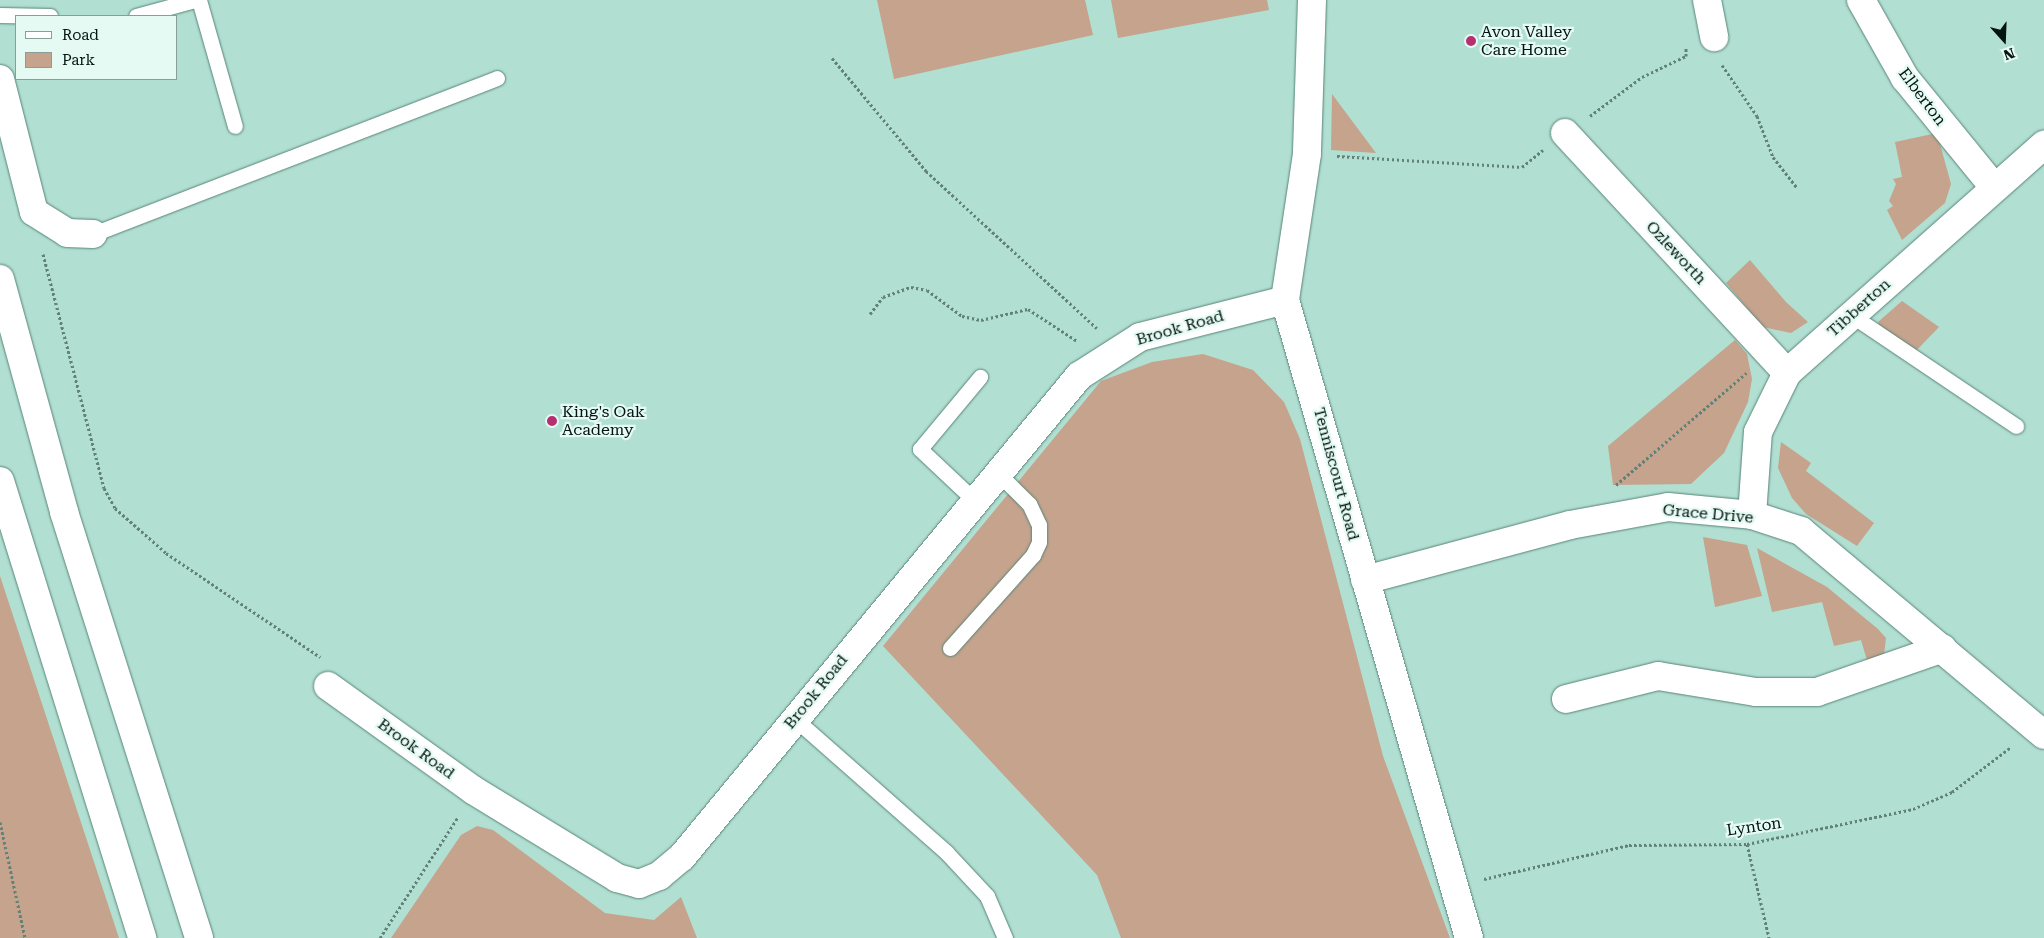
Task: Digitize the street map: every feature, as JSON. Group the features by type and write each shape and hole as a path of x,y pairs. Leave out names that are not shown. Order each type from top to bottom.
{"main road":[{"name":"Tenniscourt Road","path":"1312,0 1307,154 1285,300 1469,938"},
{"path":"1707,0 1714,37"},
{"name":"Elberton","path":"1861,0 1905,78 1994,187"},
{"path":"0,79 34,212 67,233 93,234"},
{"name":"Ozleworth","path":"1565,133 1787,373"},
{"name":"Tibberton","path":"1752,515 1758,432 1787,373 1994,187 2044,145"},
{"path":"0,279 64,512 199,938"},
{"name":"Brook Road","path":"336,692 473,790 617,878 639,884 659,876 682,857 973,499 1097,361 1140,337 1285,300"},
{"path":"0,480 142,938"},
{"name":"Grace Drive","path":"1365,580 1570,525 1668,507 1752,515 1801,531 1943,648 2040,732"},
{"path":"1566,699 1658,676 1756,692 1817,692 1943,648"}],"lane":[{"path":"140,15 197,0 235,126"},
{"path":"0,15 15,15"},
{"path":"93,234 497,78"},
{"path":"1852,315 2016,426"},
{"path":"973,499 920,449 980,377"},
{"path":"950,648 1033,555 1039,542 1039,525 1029,504 997,472"},
{"path":"794,718 946,852 987,896 1005,938"}],"path":[{"path":"832,58 926,171 1090,320"},
{"path":"34,212 101,478 115,508 166,554 315,652 332,669 336,692"},
{"path":"870,314 883,298 911,287 927,290 962,316 981,320 1028,308 1072,336 1097,361"},
{"path":"1614,487 1769,353"},
{"name":"Lynton","path":"1454,886 1629,845 1747,844 1913,808 1952,792 2040,732"},
{"path":"380,938 473,790"},
{"path":"0,822 25,938"},
{"path":"1747,844 1769,938"}],"green space":[{"path":"877,0 1085,0 1093,35 894,79"},
{"path":"1111,0 1267,0 1269,10 1118,38"},
{"path":"1332,94 1376,153 1331,150"},
{"path":"1937,133 1951,184 1945,203 1902,240 1887,210 1893,206 1889,201 1896,184 1893,179 1902,177 1895,142"},
{"path":"1750,260 1786,302 1808,322 1791,333 1763,327 1726,283"},
{"path":"1902,301 1939,327 1913,354 1882,331 1878,322"},
{"path":"1735,340 1747,354 1752,379 1748,402 1724,453 1691,484 1613,485 1608,446"},
{"path":"1203,354 1253,370 1284,402 1300,439 1383,756 1450,938 1121,938 1097,875 883,646 1101,381 1152,362"},
{"path":"1781,442 1811,463 1806,471 1874,523 1857,546 1806,514 1792,498 1778,468"},
{"path":"1703,537 1747,545 1762,596 1715,607"},
{"path":"1757,548 1827,587 1878,629 1886,638 1884,655 1869,667 1861,640 1834,646 1822,602 1772,612"},
{"path":"0,576 119,938 0,938"},
{"path":"477,826 493,830 605,913 654,920 681,897 697,938 391,938 461,835"}],"place":[{"name":"Avon Valley Care Home","path":"1471,41"},
{"name":"King's Oak Academy","path":"552,421"}]}
